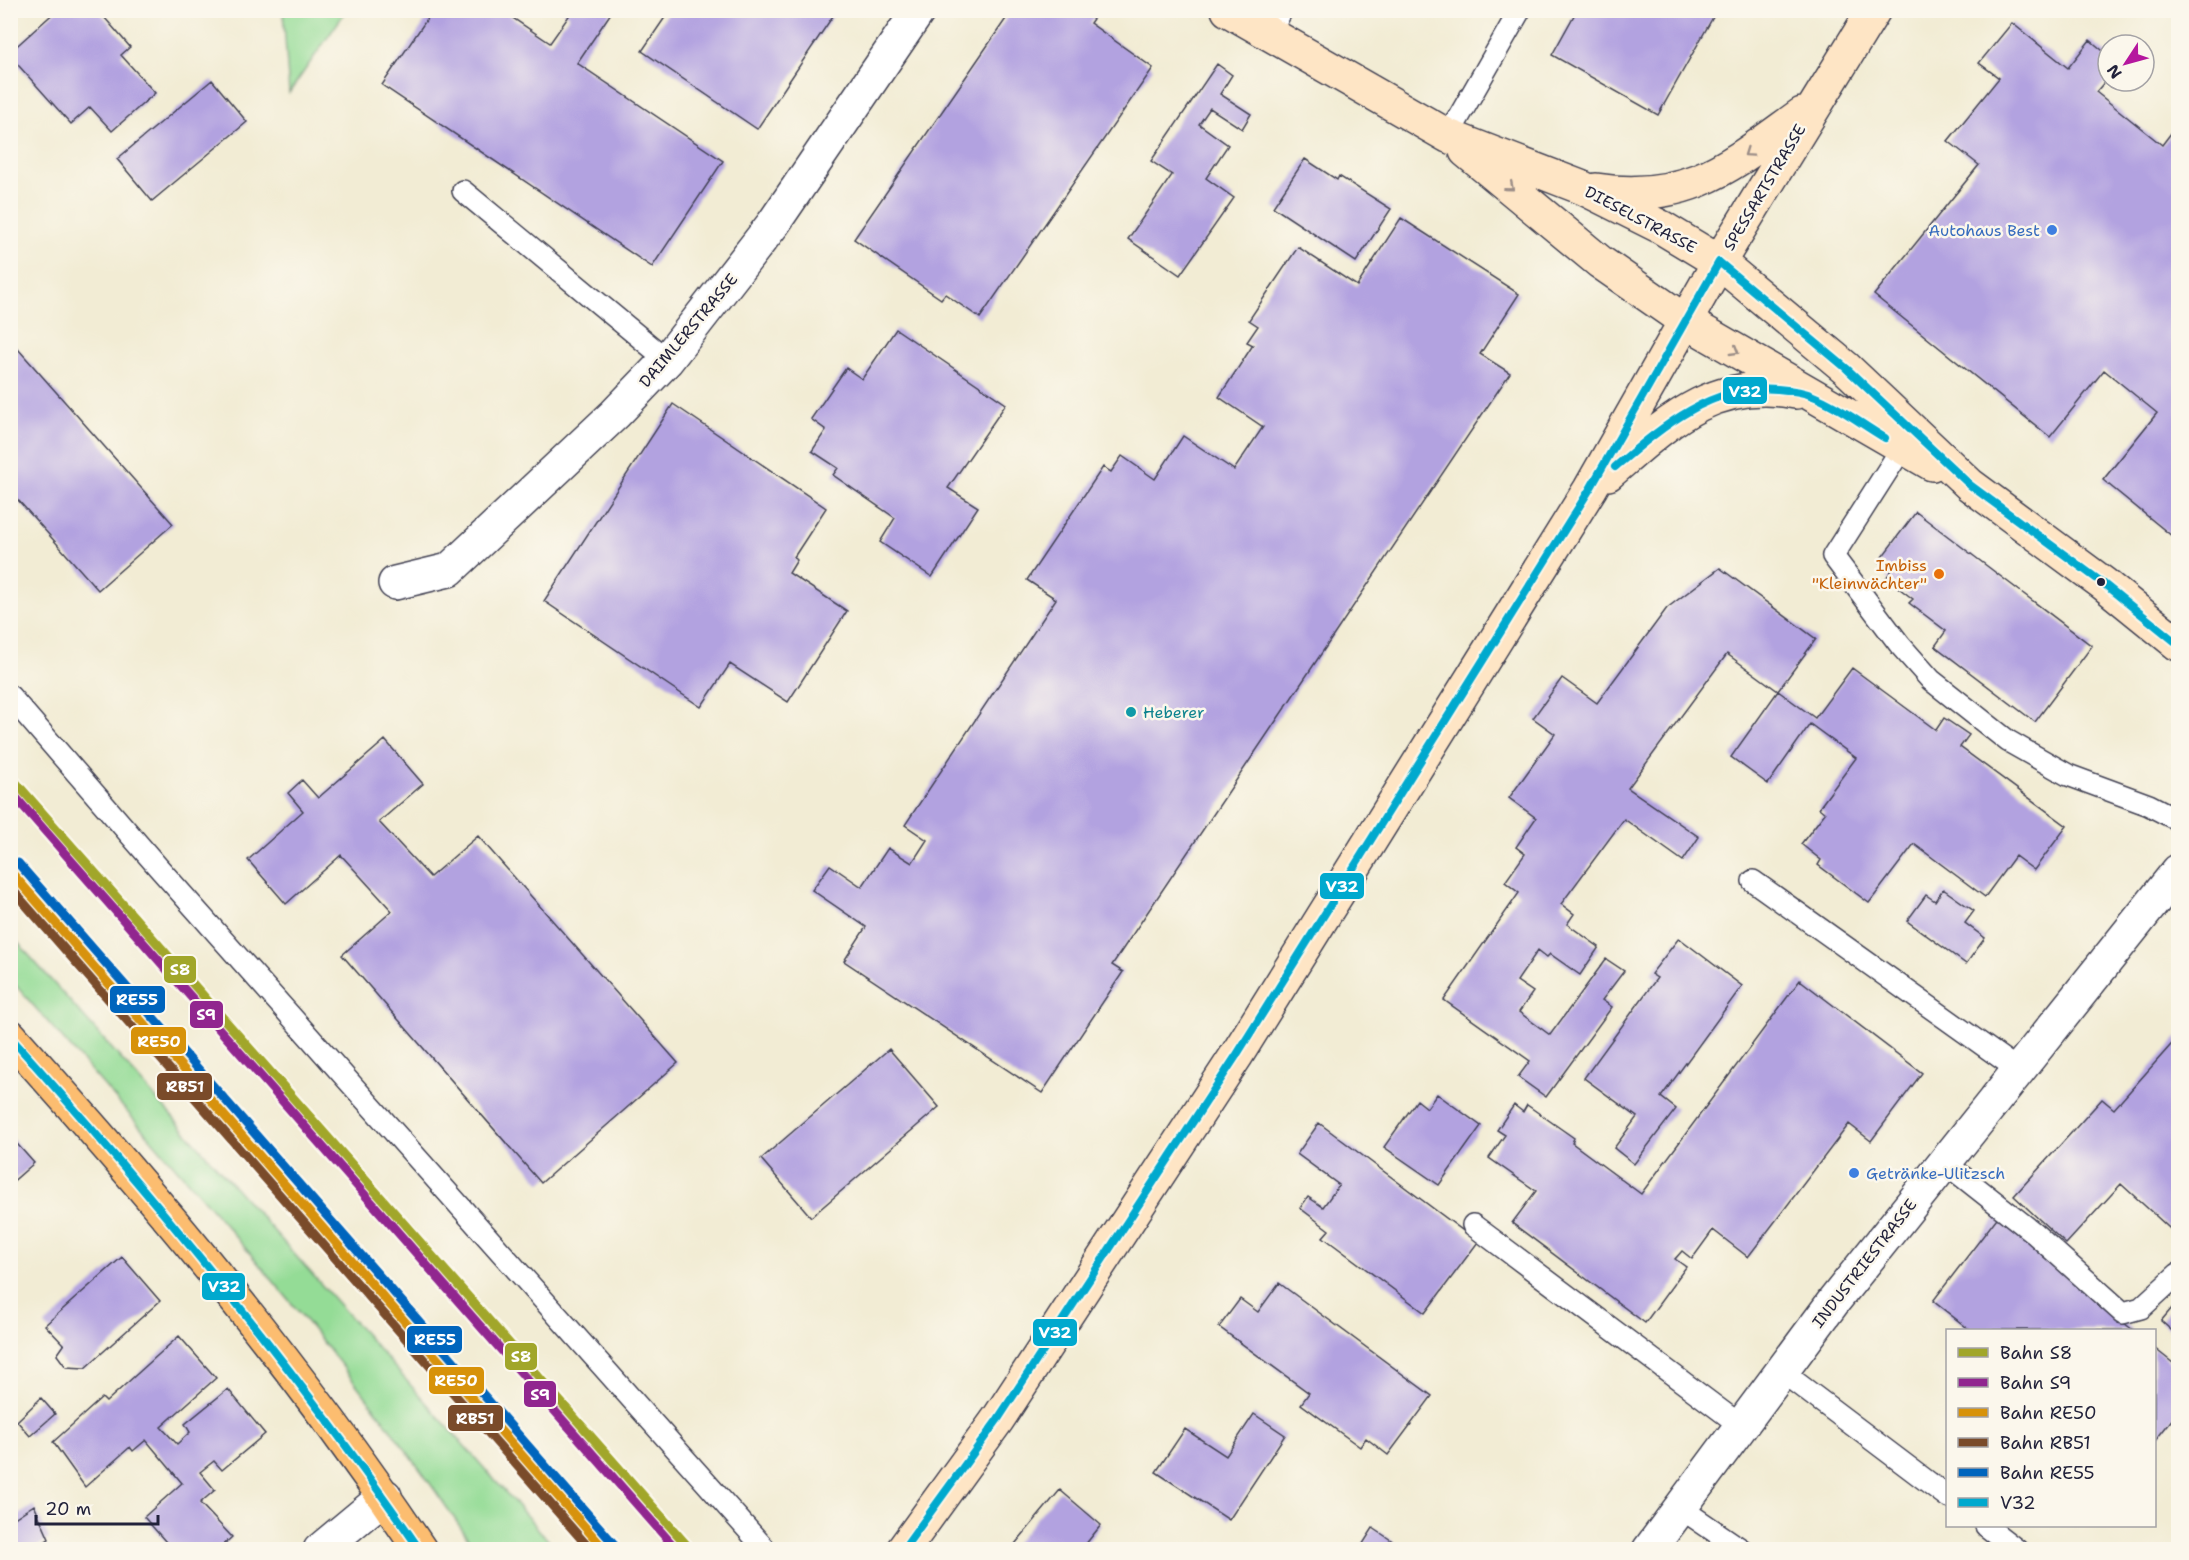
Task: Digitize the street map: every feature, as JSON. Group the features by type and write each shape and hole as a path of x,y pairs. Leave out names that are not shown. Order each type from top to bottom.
{"main road":[{"path":"10,1036 109,1146 243,1307 385,1496 420,1550"}],"street":[{"name":"DAIMLERSTRASSE","path":"395,583 449,570 615,414 667,360 705,315 773,224 919,10"},
{"name":"DIESELSTRASSE","path":"1228,10 1275,22 1448,136 1600,262 1685,321 1902,448 1971,485"},
{"name":"SPESSARTSTRASSE","path":"903,1550 998,1419 1230,1065 1590,489 1719,262 1874,10"},
{"path":"1583,188 1616,193 1687,187 1726,168 1813,106"},
{"name":"DIESELSTRASSE","path":"1448,136 1583,188 1661,227 1719,262 1846,368 1971,485 2104,584 2178,644"},
{"path":"1590,489 1664,426 1694,406 1745,388 1774,388 1812,395"},
{"name":"INDUSTRIESTRASSE","path":"1649,1550 1780,1371 1944,1162 2178,871"},
{"path":"320,1550 385,1496"}],"lane":[{"path":"1448,136 1520,10"},
{"path":"464,191 667,360"},
{"path":"1902,448 1833,556 1900,645 1931,680 2008,741 2068,775 2148,805 2178,820"},
{"path":"10,696 174,884 766,1550"},
{"path":"1753,881 2018,1070"},
{"path":"1944,1162 2034,1233 2123,1313 2141,1308 2178,1274"},
{"path":"1473,1226 1740,1425"},
{"path":"1780,1371 1946,1496"},
{"path":"1679,1507 1742,1550"},
{"path":"1987,1527 2018,1550"}],"green space":[{"path":"283,11 346,11 289,93"},
{"path":"10,935 556,1549 475,1549 423,1473 311,1327 193,1187 11,980"}],"building":[{"path":"57,10 98,10 130,47 121,55 155,93 112,131 90,107 71,124 10,56 10,52"},
{"path":"433,10 501,10 550,43 569,16 561,10 613,10 577,63 723,161 652,267 382,85"},
{"path":"670,10 837,10 757,129 642,51"},
{"path":"1012,10 1088,10 1095,16 1090,23 1153,68 980,318 945,294 941,299 854,239"},
{"path":"1577,10 1717,10 1658,115 1552,55"},
{"name":"Autohaus Best","path":"2012,23 2068,68 2090,40 2096,45 2096,93 2162,145 2178,124 2178,541 2103,480 2157,413 2104,370 2050,437 1874,295 1979,165 1948,141 1999,78 1979,63"},
{"path":"1217,64 1232,75 1220,94 1251,114 1242,129 1210,108 1199,124 1228,145 1206,178 1234,198 1180,275 1128,239 1172,175 1151,161"},
{"path":"212,80 247,122 152,201 117,159"},
{"path":"1305,159 1337,180 1339,176 1391,209 1356,262 1273,207"},
{"name":"Heberer","path":"1401,218 1519,294 1480,354 1510,373 1112,965 1123,972 1042,1093 844,961 866,927 812,890 830,865 862,887 888,848 912,863 927,840 905,825 1056,599 1027,580 1103,467 1111,472 1122,456 1155,479 1183,436 1234,470 1263,427 1219,397 1253,345 1247,342 1258,326 1249,320 1298,247 1357,286"},
{"path":"896,329 1006,404 948,488 978,507 932,577 880,542 895,518 833,475 838,468 812,451 826,430 811,419 846,368 862,379"},
{"path":"10,340 173,524 98,590 10,491"},
{"path":"673,404 826,508 794,557 797,560 789,573 847,611 788,702 730,664 701,707 544,601"},
{"path":"1916,512 2092,646 2035,722 1935,646 1946,631 1909,603 1913,599 1886,578 1892,570 1879,561"},
{"path":"1720,568 1816,639 1778,691 1727,654 1628,788 1699,837 1683,861 1624,819 1561,904 1574,914 1567,924 1599,947 1580,975 1550,954 1547,957 1538,950 1517,981 1533,992 1519,1012 1550,1035 1606,959 1624,971 1602,1000 1612,1007 1546,1097 1518,1077 1530,1061 1444,1000 1519,893 1505,882 1525,854 1516,847 1536,818 1509,798 1555,734 1533,718 1562,678 1597,703 1667,608"},
{"path":"1852,668 1936,730 1944,718 1969,735 1960,747 2067,826 2034,870 2015,856 1985,897 1914,844 1869,903 1818,865 1821,860 1801,844 1825,813 1819,808 1856,758 1810,724 1768,784 1731,757 1778,691 1815,718"},
{"path":"385,740 423,784 379,822 430,877 478,836 678,1063 541,1183 342,955 392,911 341,855 286,904 248,860 303,811 288,793 302,780 318,798"},
{"path":"1943,889 1974,911 1965,923 1985,938 1966,964 1907,921 1926,895 1935,901"},
{"path":"1679,938 1742,986 1661,1097 1676,1109 1634,1164 1614,1148 1637,1117 1584,1078 1657,978 1651,974"},
{"path":"1800,980 1922,1073 1871,1141 1849,1124 1748,1257 1713,1230 1692,1259 1682,1251 1675,1259 1686,1267 1645,1323 1512,1223 1536,1191 1489,1158 1505,1135 1497,1130 1514,1105 1523,1112 1527,1105 1574,1138 1572,1143 1641,1194"},
{"path":"2178,1037 2178,1236 2121,1184 2066,1244 2014,1196 2102,1099 2114,1109"},
{"path":"889,1049 939,1107 811,1217 761,1159"},
{"path":"1437,1094 1481,1126 1439,1185 1384,1147 1417,1100 1427,1108"},
{"path":"1319,1123 1478,1242 1425,1313 1323,1237 1329,1230 1300,1208 1308,1197 1323,1207 1339,1185 1297,1154"},
{"path":"10,1136 34,1163 10,1184"},
{"path":"2003,1210 2116,1317 2132,1329 1969,1329 1933,1301"},
{"path":"122,1257 160,1301 85,1368 66,1367 57,1355 64,1345 45,1325"},
{"path":"1279,1283 1432,1396 1388,1455 1366,1438 1360,1447 1301,1404 1309,1393 1219,1327 1240,1299 1258,1312"},
{"path":"2178,1301 2178,1336 2161,1321"},
{"path":"179,1336 216,1378 161,1427 177,1444 190,1432 185,1424 228,1389 265,1434 222,1470 214,1461 200,1472 215,1490 200,1503 232,1537 218,1550 173,1550 144,1517 182,1483 146,1440 133,1451 130,1447 85,1487 53,1442 102,1398 106,1402"},
{"path":"2156,1350 2178,1367 2178,1412 2156,1440"},
{"path":"41,1398 55,1414 30,1436 17,1421"},
{"path":"1254,1414 1285,1435 1229,1520 1156,1472 1185,1429 1226,1456"},
{"path":"1060,1490 1101,1525 1081,1550 1010,1550"},
{"path":"34,1505 49,1539 32,1550 18,1550 10,1534 10,1521"},
{"path":"1373,1528 1406,1550 1359,1550"}],"rail line":[{"name":"S8","path":"10,776 691,1550"},
{"name":"S9","path":"10,791 677,1550"},
{"name":"RE55","path":"18,863 613,1543"},
{"name":"RE50","path":"10,871 605,1550"},
{"name":"RB51","path":"10,887 591,1550"}],"transit line":[{"name":"V32","path":"903,1550 998,1419 1236,1056 1590,489 1719,262 1846,368 1970,485 2104,584 2178,644"},
{"name":"V32","path":"1615,467 1651,437 1689,411 1730,393 1753,389 1782,389 1809,394 1841,410 1885,438"},
{"name":"V32","path":"10,1037 65,1098 223,1286 324,1416 420,1550"}],"place":[{"name":"Autohaus Best","path":"2052,230"},
{"name":"Imbiss \"Kleinwächter\"","path":"1939,574"},
{"name":"Heberer","path":"1131,712"},
{"name":"Getränke-Ulitzsch","path":"1854,1173"}]}
